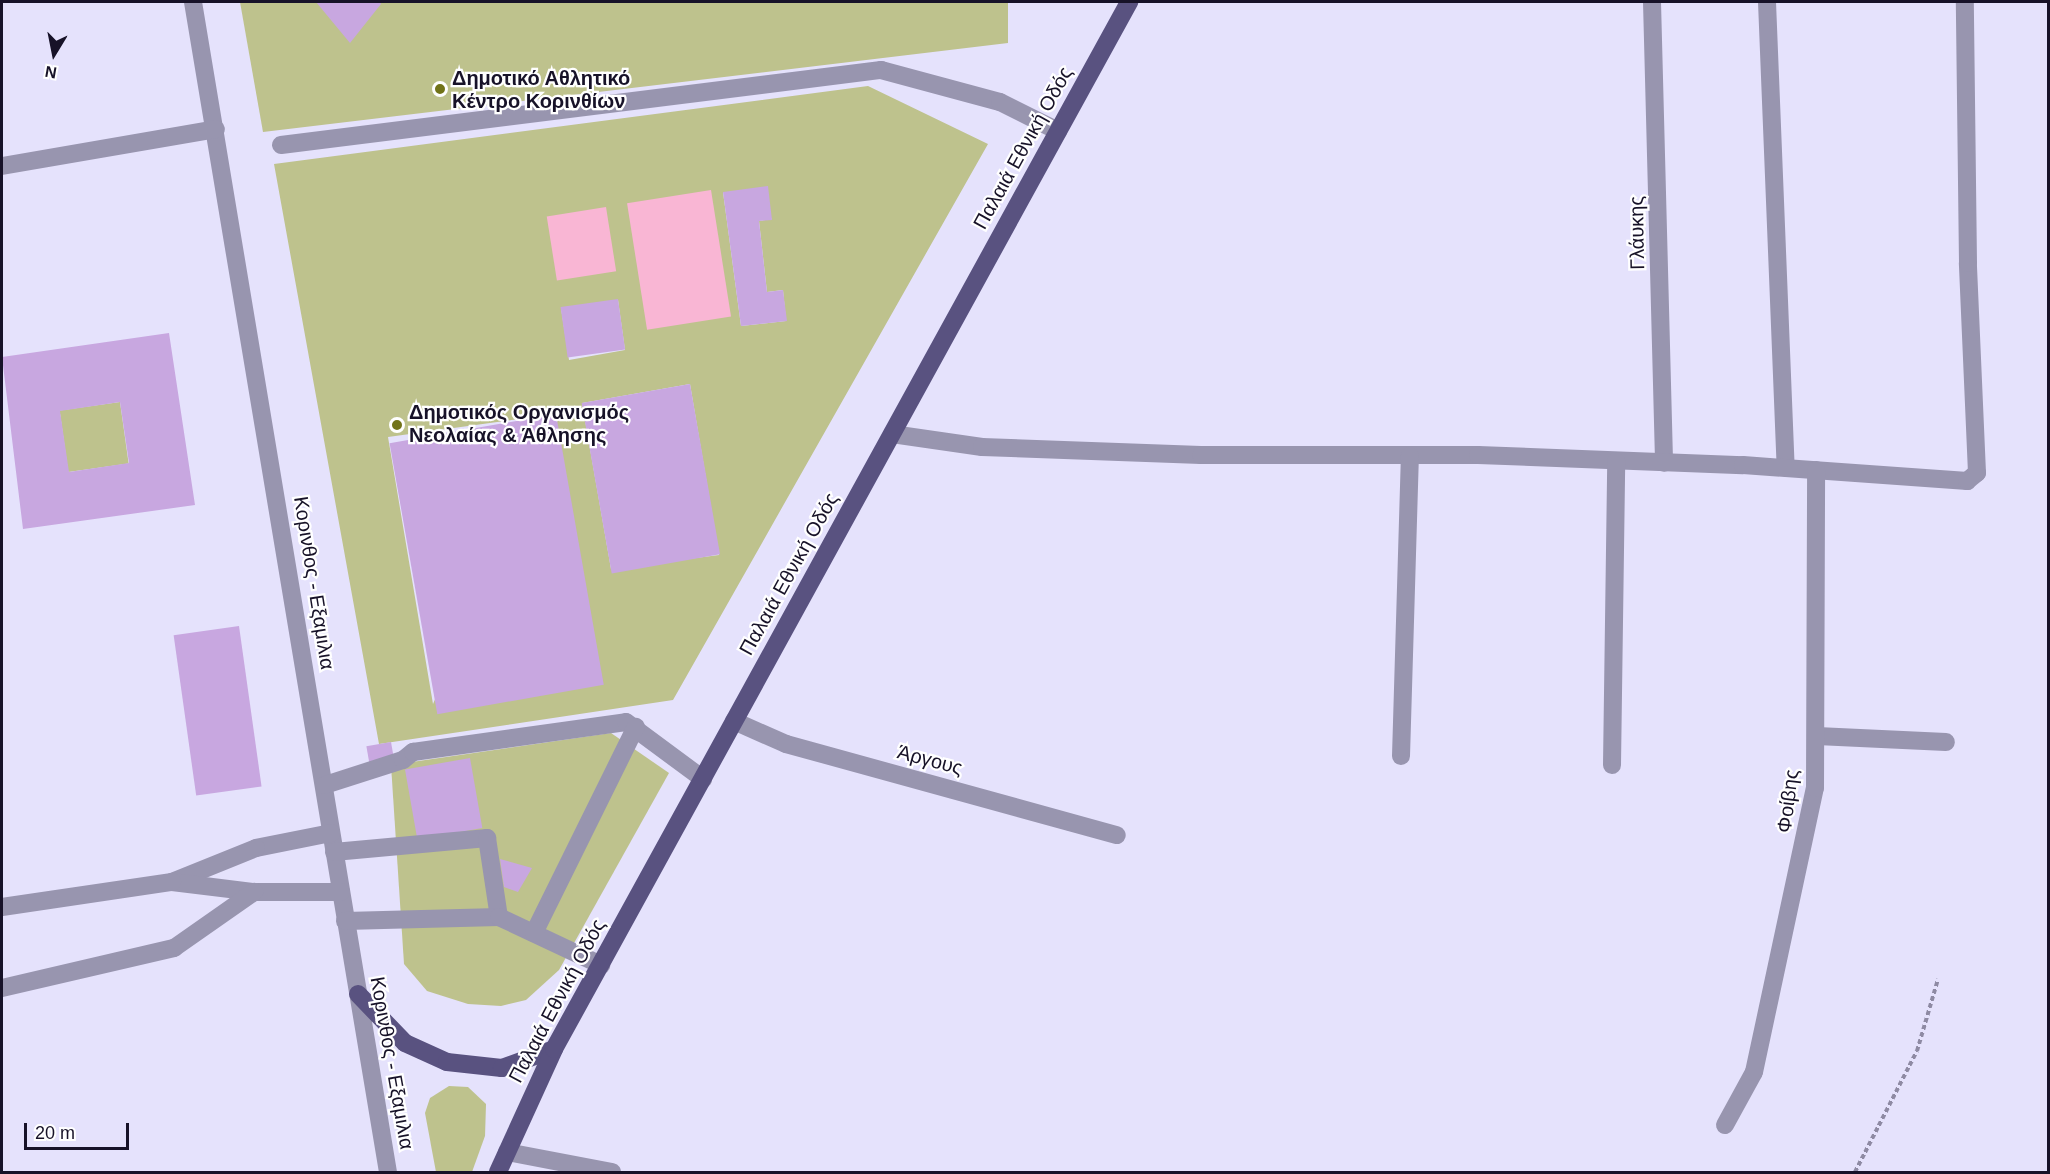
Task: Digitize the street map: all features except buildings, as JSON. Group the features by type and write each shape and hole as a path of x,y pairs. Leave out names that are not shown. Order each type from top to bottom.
{"main road":[{"name":"Παλαιά Εθνική Οδός","path":"498,1173 554,1049 1129,2"},
{"path":"358,994 405,1043 447,1062 502,1068 554,1049"}],"street":[{"name":"Κορινθος - Εξαμιλια","path":"193,2 216,129 388,1173"},
{"name":"Γλάυκης","path":"1652,2 1664,463"},
{"path":"1767,2 1786,468"},
{"path":"892,434 982,447 1616,461 1786,468 1967,481 1977,473 1968,263 1965,2"},
{"path":"281,145 881,70 1000,102 1058,131"},
{"path":"2,166 216,129"},
{"path":"1401,756 1410,456"},
{"path":"1612,765 1616,461"},
{"name":"Φοίβης","path":"1725,1125 1754,1071 1776,986 1808,831 1817,736 1816,470"},
{"name":"Άργους","path":"734,721 786,744 1117,835"},
{"path":"325,786 403,760 412,752 591,725 626,722 639,729 703,779"},
{"path":"534,933 639,729"},
{"path":"1817,736 1946,742"},
{"path":"2,907 172,882 256,848 331,833"},
{"path":"334,852 487,838 499,917"},
{"path":"172,882 254,892 341,892"},
{"path":"2,988 174,948 254,892"},
{"path":"345,921 499,917 601,965"},
{"path":"507,1152 612,1173"}],"path":[{"path":"1855,1173 1917,1051 1938,979"}],"green space":[{"name":"Δημοτικό Αθλητικό Κέντρο Κορινθίων","path":"240,2 1008,2 1008,43 263,132"},
{"name":"Δημοτικός Οργανισμός Νεολαίας & Άθλησης","path":"868,86 988,144 673,700 379,744 274,164","holes":["723,192 772,219 759,221 767,292 783,290 786,321 741,326","618,300 625,350 569,360 561,308","690,384 719,555 611,569 582,403","556,414 433,704 388,437"]},
{"path":"120,402 129,463 68,472 60,410"},
{"path":"611,733 669,773 559,970 526,1000 501,1006 468,1004 427,991 404,964 391,765"},
{"path":"449,1086 468,1087 486,1104 485,1136 472,1172 436,1172 425,1113 430,1098"}],"shaded area":[{"path":"711,190 731,316 647,330 627,203"},
{"path":"606,207 616,271 557,281 547,216"}],"place":[{"name":"Δημοτικό Αθλητικό Κέντρο Κορινθίων","path":"440,89"},
{"name":"Δημοτικός Οργανισμός Νεολαίας & Άθλησης","path":"397,425"}]}
